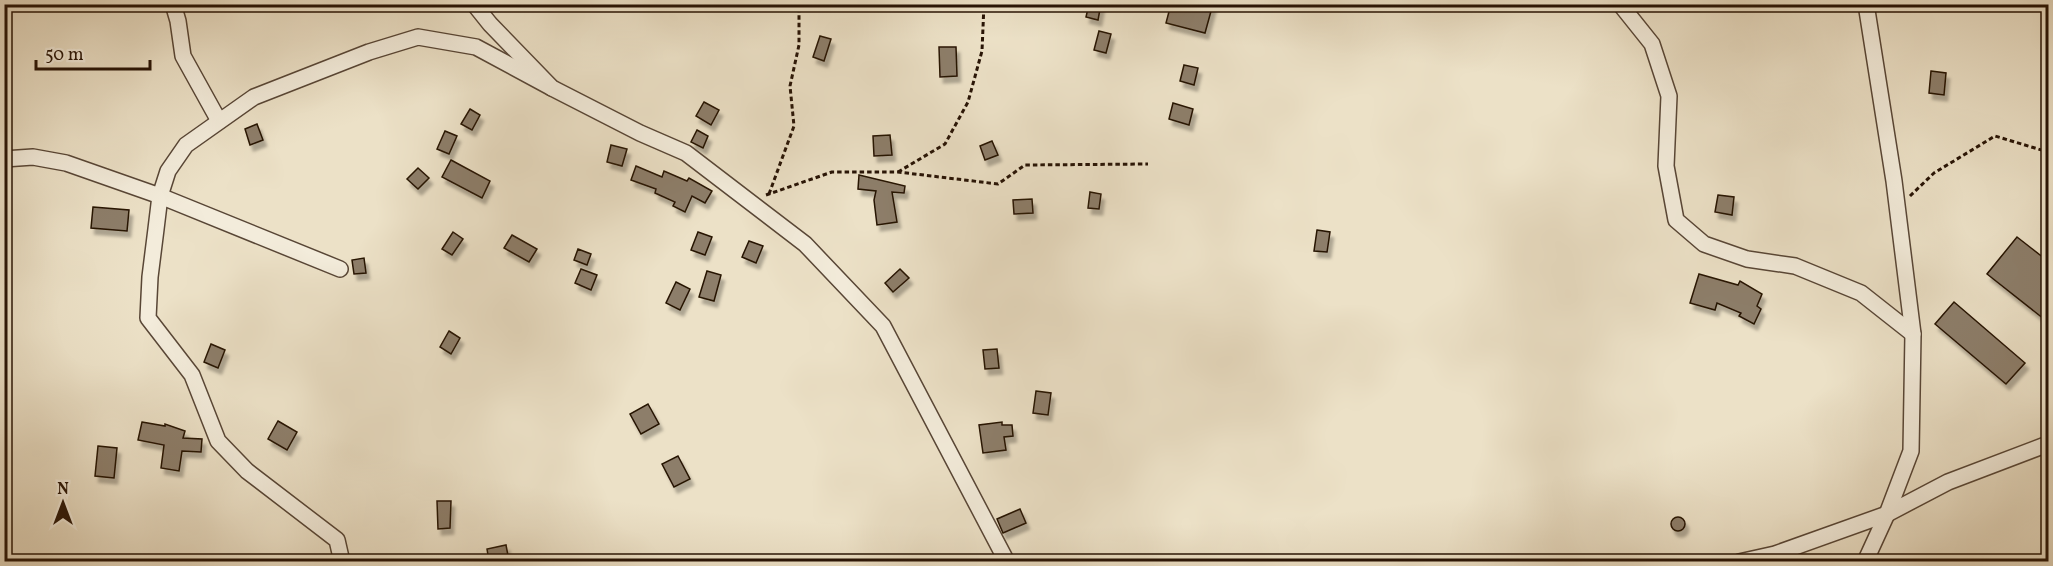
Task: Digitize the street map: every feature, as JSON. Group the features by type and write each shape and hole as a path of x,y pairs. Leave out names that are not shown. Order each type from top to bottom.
{"street":[{"path":"173,4 183,56 219,121"},
{"path":"474,4 490,24 552,88"},
{"path":"1620,4 1652,44 1669,96 1666,166 1676,220 1704,244 1747,259 1795,266 1861,293 1913,334"},
{"path":"1865,561 1887,514 1911,451 1913,334 1898,208 1866,4"},
{"path":"342,561 337,540 247,471 218,441 192,375 148,318 150,277 160,196 168,171 186,145 254,97 369,52 418,38 476,47 640,133 686,153 805,244 883,326 1007,561"},
{"path":"4,159 33,157 66,164 160,196 340,269"},
{"path":"1739,561 1775,554 1887,514 1948,482 2049,444"}],"path":[{"path":"769,194 794,126 790,86 799,45 799,4"},
{"path":"898,172 945,144 968,102 982,51 984,4"},
{"path":"1898,208 1934,173 1995,136 2049,152"},
{"path":"747,201 832,172 898,172 998,184 1025,165 1148,164"}],"building":[{"path":"1089,4 1101,4 1098,20 1086,17"},
{"path":"1171,4 1213,4 1205,33 1166,23"},
{"path":"1099,31 1111,34 1106,53 1094,50"},
{"path":"820,36 831,39 824,61 813,57"},
{"path":"939,47 956,47 957,76 940,77"},
{"path":"1184,65 1198,68 1194,85 1180,81"},
{"path":"1931,71 1946,73 1944,95 1929,93"},
{"path":"704,102 719,110 711,125 696,116"},
{"path":"1173,103 1193,109 1189,125 1169,119"},
{"path":"470,109 480,115 472,130 461,124"},
{"path":"257,124 263,140 250,145 245,129"},
{"path":"697,130 708,136 703,148 691,142"},
{"path":"445,131 457,136 449,154 437,149"},
{"path":"890,135 892,155 874,156 873,136"},
{"path":"992,141 998,155 985,160 980,146"},
{"path":"611,145 627,149 622,166 607,162"},
{"path":"451,160 490,181 482,198 442,177"},
{"path":"636,166 662,177 664,171 687,181 689,178 712,191 705,203 692,196 685,212 673,206 675,202 655,193 656,189 631,180"},
{"path":"418,168 429,178 418,189 407,179"},
{"path":"859,175 905,186 904,193 892,192 897,222 877,225 874,200 876,191 858,189"},
{"path":"1090,192 1101,194 1099,209 1088,208"},
{"path":"1718,195 1734,197 1732,215 1715,212"},
{"path":"1032,199 1033,213 1014,214 1013,200"},
{"path":"93,207 129,210 127,231 91,228"},
{"path":"1317,230 1330,232 1327,252 1314,251"},
{"path":"453,232 463,239 452,255 442,249"},
{"path":"698,232 712,237 705,255 691,250"},
{"path":"512,235 537,249 529,262 504,248"},
{"path":"2017,237 2049,262 2049,323 1987,274"},
{"path":"749,241 763,246 756,263 742,257"},
{"path":"578,249 591,254 587,265 574,260"},
{"path":"364,258 366,273 354,274 352,260"},
{"path":"581,269 597,275 591,290 575,283"},
{"path":"900,269 909,278 893,292 885,283"},
{"path":"707,271 721,275 714,301 699,297"},
{"path":"1699,274 1738,285 1740,281 1762,294 1757,306 1761,309 1754,324 1739,316 1741,313 1717,303 1715,310 1690,303"},
{"path":"676,282 690,289 680,310 666,303"},
{"path":"1954,302 2025,363 2006,384 1935,324"},
{"path":"449,331 460,338 451,354 440,347"},
{"path":"211,344 225,350 218,368 204,362"},
{"path":"997,349 999,368 985,369 983,350"},
{"path":"1036,391 1051,393 1048,415 1033,413"},
{"path":"648,404 659,424 641,434 630,414"},
{"path":"278,421 297,432 287,450 268,439"},
{"path":"142,422 165,426 165,424 185,431 183,438 202,439 201,452 182,451 179,471 161,468 164,445 138,440"},
{"path":"1002,422 1002,425 1012,425 1013,436 1004,437 1006,450 983,453 979,425"},
{"path":"98,446 117,448 114,478 95,476"},
{"path":"678,456 690,479 674,487 662,464"},
{"path":"437,501 451,501 450,528 438,529"},
{"path":"1020,509 1026,523 1003,533 997,519"},
{"path":"1678,517 1683,519 1685,524 1683,529 1678,531 1673,529 1671,524 1673,519"},
{"path":"506,545 509,561 489,561 487,549"}]}
